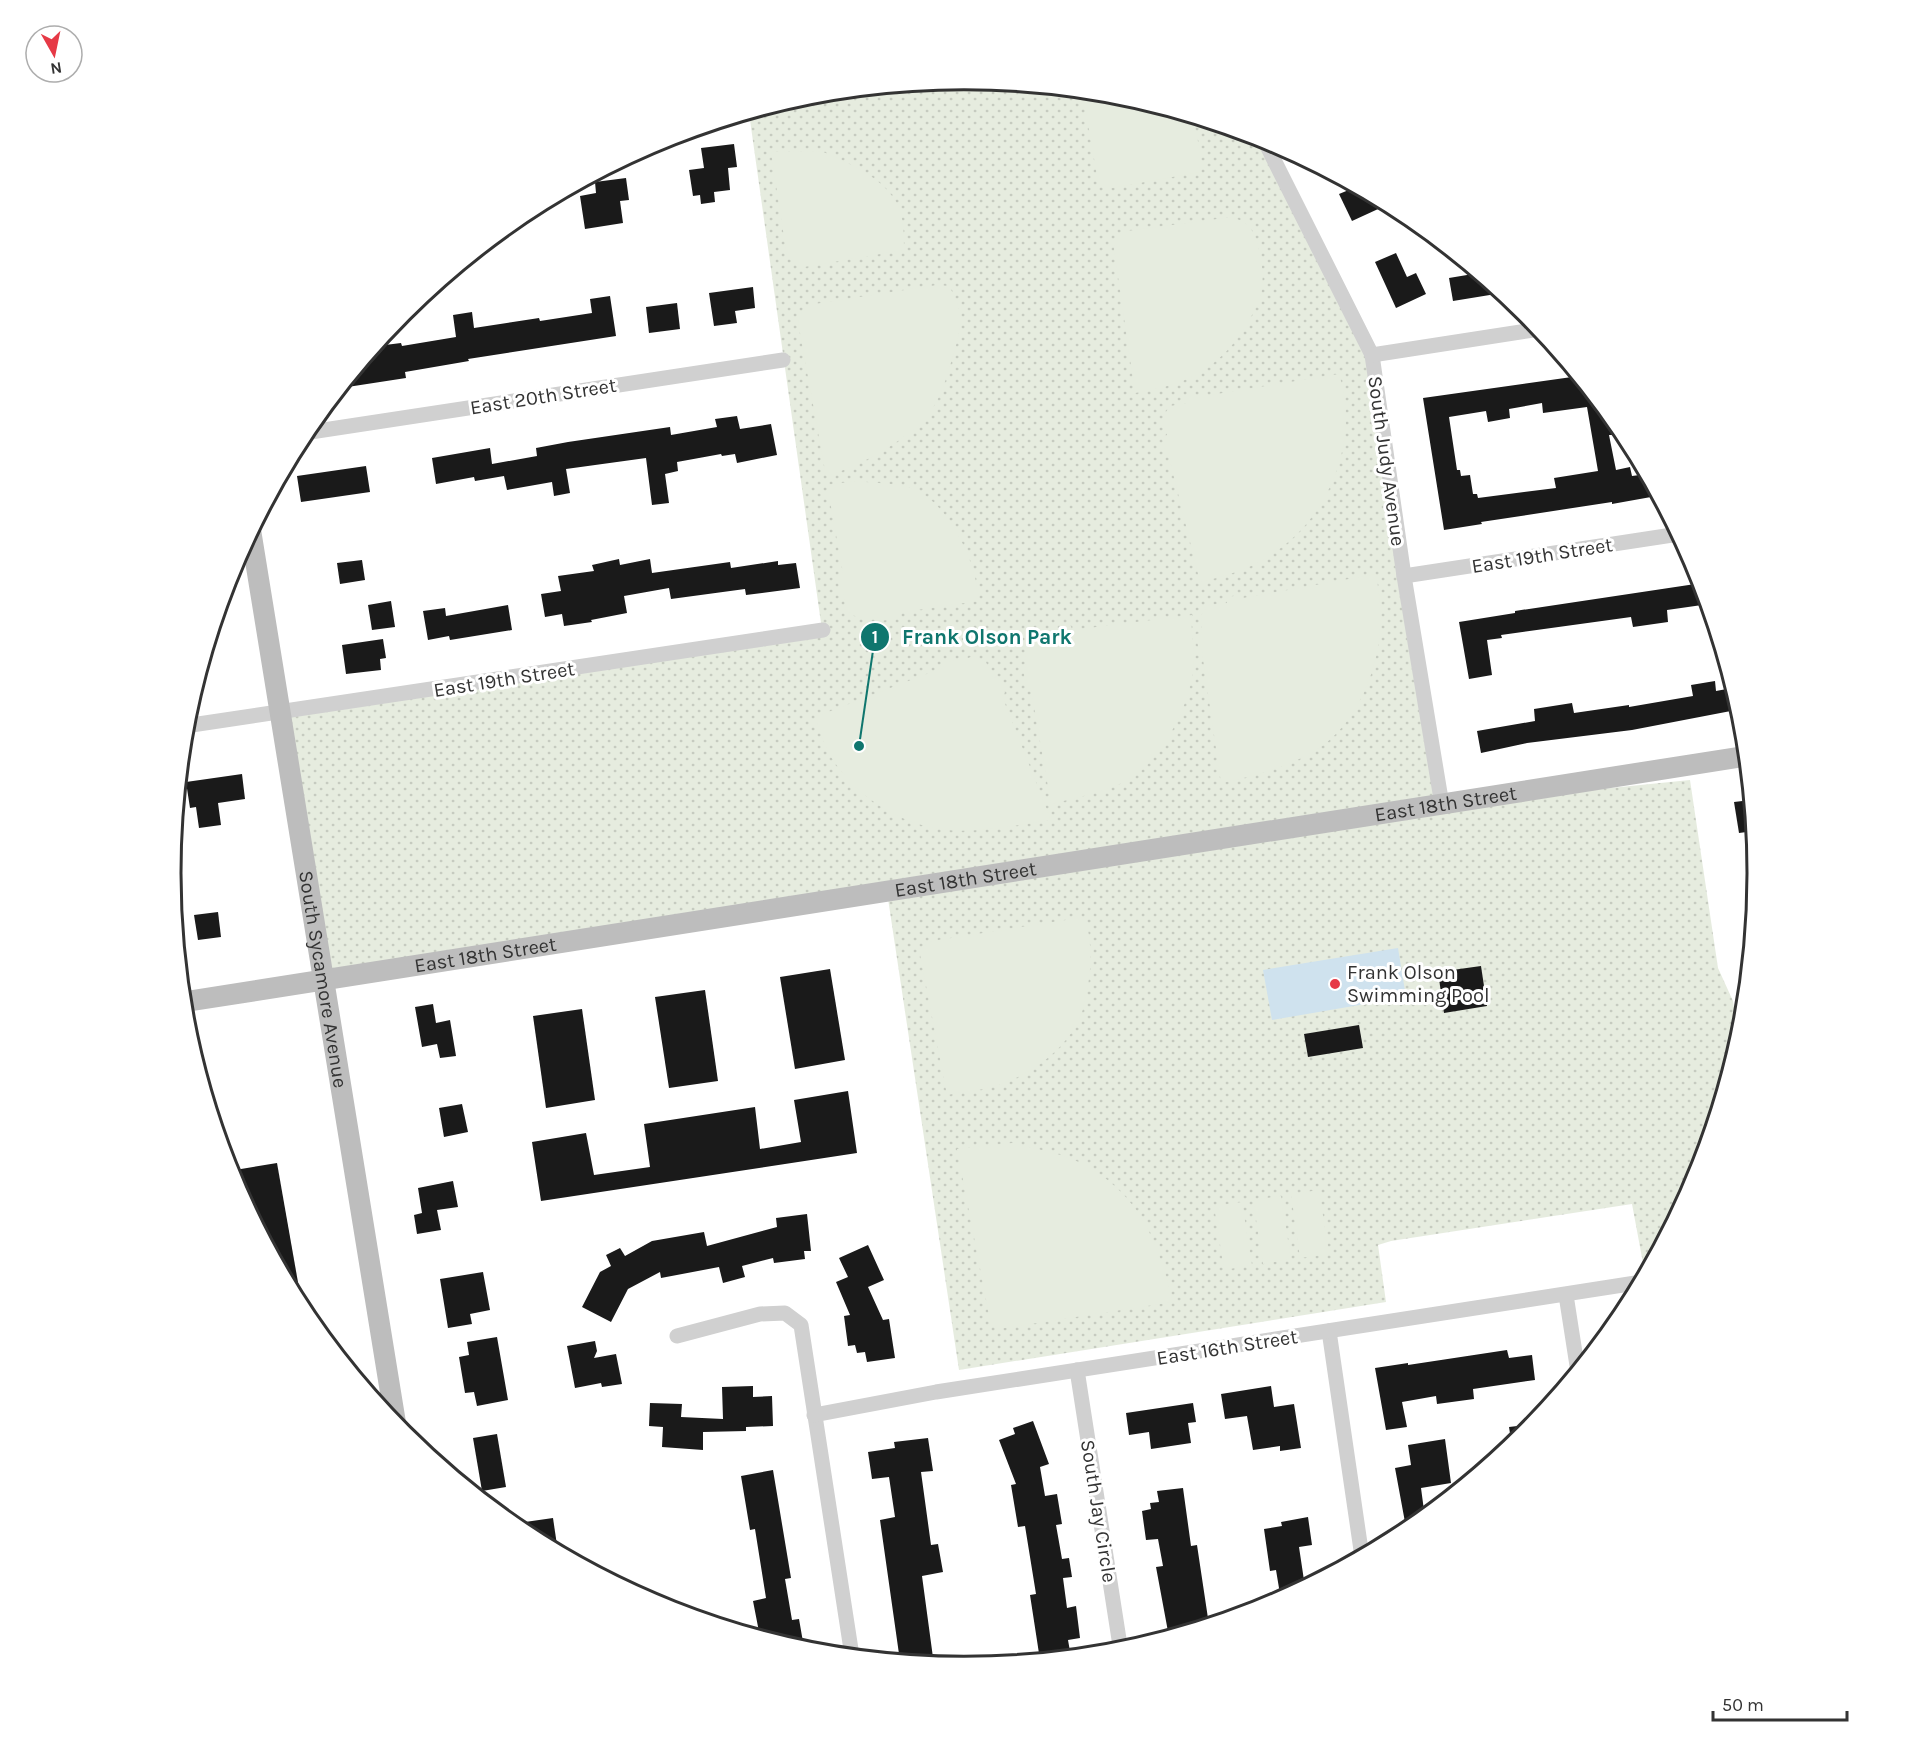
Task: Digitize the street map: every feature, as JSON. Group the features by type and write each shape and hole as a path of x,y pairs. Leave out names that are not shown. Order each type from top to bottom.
{"street":[{"name":"South Judy Avenue","path":"1275,155 1372,355 1404,576 1442,805"},
{"path":"1372,355 1530,331"},
{"name":"East 20th Street","path":"318,431 783,360"},
{"name":"East 19th Street","path":"1404,576 1671,535"},
{"name":"South Sycamore Avenue","path":"253,547 393,1410"},
{"name":"East 19th Street","path":"195,724 823,630"},
{"name":"East 18th Street","path":"192,1001 1739,757"},
{"name":"East 16th Street","path":"814,1414 936,1392 1631,1284"},
{"path":"1566,1295 1576,1362"},
{"path":"677,1336 760,1314 785,1313 801,1325 851,1648"},
{"path":"1329,1331 1361,1549"},
{"name":"South Jay Circle","path":"1077,1370 1119,1641"}],"shaded area":[{"path":"964,90 1016,92 1117,105 1216,132 1270,153 1372,355 1442,805 1690,780 1718,968 1733,1001 1735,1014 1721,1076 1706,1125 1667,1220 1644,1263 1632,1204 1391,1241 1378,1245 1386,1302 959,1370 887,892 322,980 280,712 822,630 750,121 812,105 862,97"},
{"path":"1084,100 1167,117 1193,127 1198,142 1200,172 1112,188 1098,181"},
{"path":"821,151 866,173 886,188 901,213 904,250 804,267 798,266 787,257 771,152"},
{"path":"1232,217 1249,227 1255,236 1260,253 1262,290 1252,314 1230,348 1207,368 1178,383 1135,393 1114,249 1117,240 1127,231"},
{"path":"937,285 949,286 958,304 960,328 937,402 919,425 895,443 867,460 826,476 798,322 803,309 808,305"},
{"path":"1339,374 1345,399 1346,425 1342,451 1334,477 1323,500 1308,522 1290,541 1269,556 1245,569 1200,582 1168,453 1165,453 1162,437 1167,435 1163,416 1170,406 1188,403 1187,397"},
{"path":"856,481 908,487 922,493 935,504 958,534 966,551 973,569 978,601 897,613 897,619 879,621 878,617 859,619 846,610 837,575 843,573 827,485"},
{"path":"1376,574 1381,615 1375,662 1363,695 1344,725 1332,738 1308,755 1284,766 1221,783 1202,652 1199,652 1196,634 1202,633 1201,615 1209,605 1227,603 1226,597 1242,595 1243,598"},
{"path":"1192,615 1194,661 1189,692 1175,725 1156,755 1145,767 1125,782 1051,804 1030,684 1026,684 1022,665 1027,664 1024,645 1032,635 1052,633 1052,629 1071,626 1072,630"},
{"path":"973,656 986,662 993,678 998,676 1005,693 1002,696 1051,820 972,830 946,830 914,822 883,808 857,788 835,763 826,746 815,717 942,668 941,664 957,659 959,662"},
{"path":"1085,917 1090,945 1089,981 1081,1014 1065,1041 1044,1061 1005,1083 981,1090 947,1095 919,949 932,941"},
{"path":"1012,1143 1075,1160 1119,1190 1133,1205 1153,1240 1173,1302 998,1329 990,1320 957,1149"},
{"path":"1319,1190 1329,1254 1300,1258 1291,1194"},
{"path":"1281,1196 1291,1259 1263,1264 1253,1200"},
{"path":"1242,1202 1252,1265 1224,1270 1214,1206"}],"water":[{"name":"Frank Olson Swimming Pool","path":"1398,948 1406,997 1272,1020 1263,970"}],"building":[{"path":"734,144 737,167 728,168 730,190 714,192 715,202 701,204 700,195 693,196 689,170 704,168 701,148"},
{"path":"626,178 629,200 620,201 623,223 585,229 580,196 596,193 595,183"},
{"path":"1348,190 1379,209 1352,221 1339,194"},
{"path":"1396,253 1407,277 1416,273 1426,294 1396,308 1375,262"},
{"path":"1469,275 1492,295 1453,301 1449,278"},
{"path":"753,287 755,308 735,311 737,323 714,326 709,293"},
{"path":"610,296 616,336 468,359 469,361 405,372 406,378 351,386 386,345 401,343 402,346 456,337 453,315 472,312 474,328 539,318 540,321 592,313 590,299"},
{"path":"677,303 680,329 649,333 646,307"},
{"path":"1570,377 1613,434 1609,435 1616,470 1630,467 1632,476 1639,475 1651,497 1481,522 1482,524 1444,530 1423,398","holes":["1542,403 1543,413 1587,407 1598,471 1554,478 1556,488 1478,498 1477,494 1473,494 1470,475 1461,476 1460,470 1457,470 1449,417 1486,411 1488,422 1510,418 1509,409"]},
{"path":"737,416 740,429 771,424 777,455 737,463 735,454 722,456 721,454 677,462 678,471 665,474 669,503 652,505 646,458 566,469 570,493 554,496 552,482 507,490 504,476 475,481 474,477 436,484 432,458 490,448 492,464 537,456 536,448 670,427 671,435 717,427 715,419"},
{"path":"366,466 370,492 301,502 297,476"},
{"path":"619,559 620,565 650,559 652,573 730,562 731,568 778,561 778,565 796,563 800,588 746,595 745,589 671,599 669,588 624,596 627,613 591,620 592,622 564,626 562,614 545,617 541,594 561,591 558,576 594,571 592,565"},
{"path":"362,560 365,580 340,584 337,563"},
{"path":"1692,585 1700,605 1667,610 1668,622 1633,627 1631,617 1501,635 1502,638 1487,640 1492,675 1469,679 1459,622 1515,613 1515,611"},
{"path":"391,601 395,627 372,630 368,605"},
{"path":"508,605 512,630 450,640 449,636 428,640 423,611 445,608 446,616"},
{"path":"383,639 386,658 380,659 381,670 346,674 342,645"},
{"path":"1715,681 1716,691 1725,689 1731,711 1632,730 1527,743 1481,753 1477,731 1535,721 1534,709 1572,703 1574,713 1629,705 1629,707 1693,696 1691,685"},
{"path":"242,774 245,799 218,803 221,825 199,828 196,807 190,808 187,782"},
{"path":"1744,801 1746,832 1739,833 1734,802"},
{"path":"218,912 221,937 198,940 194,915"},
{"path":"1481,966 1487,1006 1444,1013 1438,972"},
{"path":"830,969 845,1060 795,1069 780,977"},
{"path":"705,990 718,1081 669,1088 655,997"},
{"path":"433,1004 436,1023 450,1020 456,1056 440,1058 437,1044 422,1047 415,1007"},
{"path":"582,1009 595,1100 546,1108 533,1016"},
{"path":"1359,1025 1363,1048 1308,1057 1304,1034"},
{"path":"848,1091 857,1153 541,1201 532,1142 586,1133 594,1175 650,1167 644,1124 755,1107 760,1149 801,1142 794,1100"},
{"path":"462,1104 468,1132 444,1137 439,1108"},
{"path":"277,1163 299,1285 262,1220 240,1169"},
{"path":"453,1181 458,1207 437,1210 441,1230 417,1234 414,1215 422,1213 418,1188"},
{"path":"807,1214 811,1251 804,1251 805,1259 774,1263 773,1258 742,1266 745,1277 723,1283 719,1267 661,1278 660,1272 628,1289 611,1322 582,1307 600,1272 611,1266 606,1255 620,1248 625,1256 652,1241 704,1232 707,1246 777,1227 776,1218"},
{"path":"868,1245 884,1280 868,1287 883,1320 889,1319 895,1358 867,1362 865,1352 857,1353 855,1345 848,1346 844,1316 850,1315 836,1282 848,1277 839,1258"},
{"path":"483,1272 490,1310 470,1314 472,1324 448,1328 440,1279"},
{"path":"497,1337 508,1400 477,1406 474,1392 465,1393 459,1357 469,1355 467,1342"},
{"path":"595,1341 597,1351 594,1358 616,1354 622,1384 602,1387 601,1383 575,1388 567,1346"},
{"path":"1507,1350 1509,1358 1532,1355 1535,1380 1473,1389 1474,1399 1437,1404 1436,1396 1402,1402 1407,1427 1386,1430 1375,1368"},
{"path":"753,1386 753,1397 772,1396 773,1426 746,1427 746,1431 703,1432 703,1450 662,1447 663,1427 649,1426 650,1403 682,1404 681,1417 723,1419 722,1387"},
{"path":"1271,1386 1274,1407 1294,1404 1301,1448 1280,1451 1280,1446 1253,1450 1247,1416 1225,1419 1221,1394"},
{"path":"1193,1403 1196,1422 1188,1423 1191,1443 1151,1449 1149,1432 1129,1435 1126,1413"},
{"path":"1033,1421 1049,1464 1040,1467 1045,1496 1057,1494 1062,1524 1056,1525 1062,1559 1069,1558 1072,1577 1063,1578 1067,1608 1076,1606 1080,1638 1068,1640 1070,1650 1039,1653 1030,1595 1036,1594 1025,1526 1018,1527 1011,1485 1016,1484 999,1440 1015,1434 1013,1428"},
{"path":"1521,1426 1510,1436 1509,1427"},
{"path":"497,1434 506,1487 482,1490 473,1438"},
{"path":"928,1438 933,1471 921,1472 931,1545 938,1544 943,1572 922,1576 933,1656 899,1654 880,1520 895,1517 889,1477 872,1479 868,1452 895,1448 894,1442"},
{"path":"1445,1439 1451,1483 1421,1488 1424,1508 1405,1521 1395,1468 1411,1465 1408,1445"},
{"path":"773,1470 791,1578 785,1579 792,1620 799,1619 803,1640 758,1629 753,1601 766,1598 755,1529 750,1530 741,1476"},
{"path":"1183,1488 1191,1546 1197,1545 1208,1617 1168,1630 1156,1567 1163,1566 1158,1539 1146,1540 1142,1511 1151,1509 1150,1503 1159,1502 1157,1491"},
{"path":"1308,1517 1312,1545 1299,1547 1304,1579 1279,1590 1276,1570 1270,1571 1264,1529 1282,1526 1281,1522"},
{"path":"553,1518 557,1542 529,1525 525,1522"}],"place":[{"name":"Frank Olson Park","path":"859,746"},
{"name":"Frank Olson Swimming Pool","path":"1335,984"}]}
